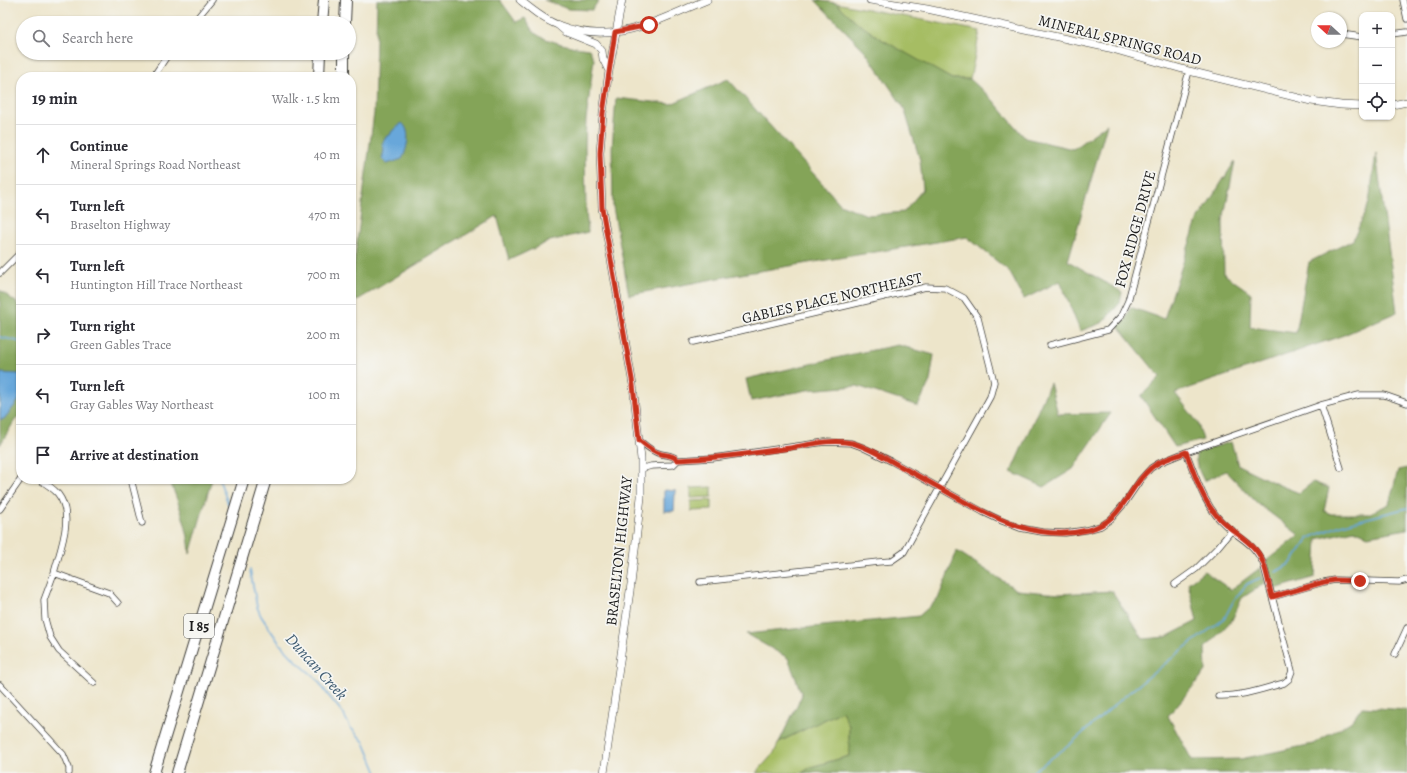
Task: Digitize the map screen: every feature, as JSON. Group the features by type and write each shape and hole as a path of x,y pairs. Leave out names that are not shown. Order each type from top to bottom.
{"highway":[{"path":"323,16 324,0"},
{"path":"345,16 346,0"},
{"path":"319,72 320,60"},
{"path":"344,60 344,72"},
{"name":"I 85","path":"154,773 242,484"},
{"name":"I 85","path":"177,773 264,484"}],"main road":[{"path":"520,0 566,32 596,44 602,51 603,59 609,70"},
{"name":"BRASELTON HIGHWAY","path":"604,773 636,547 641,497 639,440 633,385 602,208 600,153 603,113 615,32 622,0"},
{"path":"558,25 593,34 615,32 649,25 707,0"},
{"name":"MINERAL SPRINGS ROAD","path":"870,0 927,9 1109,48 1189,71 1311,101 1359,106"},
{"path":"1395,104 1407,102"}],"street":[{"path":"199,16 212,0"},
{"path":"1403,0 1407,19"},
{"path":"1395,34 1407,32"},
{"path":"1347,35 1359,37"},
{"path":"156,72 164,60"},
{"name":"FOX RIDGE DRIVE","path":"1050,345 1108,330 1121,316 1128,301 1189,71"},
{"path":"0,273 16,257"},
{"name":"GABLES PLACE NORTHEAST","path":"693,342 926,288 945,288 964,298 978,318 994,382 990,397 904,552 891,560 700,582"},
{"path":"641,469 651,466 673,465 678,460 713,458 825,442 851,443 890,461 983,512 1020,528 1042,532 1065,533 1101,526 1111,519 1124,504 1141,479 1151,468 1159,463 1186,452 1320,405 1359,395 1384,395 1407,403"},
{"path":"1320,405 1341,468"},
{"path":"639,440 660,454 673,455 678,460"},
{"path":"1186,452 1212,511 1224,525 1244,539 1257,551 1263,563 1292,671 1289,679 1284,683 1242,695 1218,696"},
{"path":"0,510 18,484"},
{"path":"46,484 58,494 64,505 67,522 54,573 44,600 45,619 50,638 59,650 94,683"},
{"path":"132,484 142,523"},
{"path":"1175,584 1196,569 1232,530"},
{"path":"54,573 109,593 118,603"},
{"path":"1272,597 1335,580 1399,582 1407,580"},
{"path":"1395,654 1407,628"},
{"path":"0,685 62,754 69,768 69,773"}],"green space":[{"path":"377,0 500,0 516,22 525,18 532,30 539,36 561,44 589,49 594,59 586,120 585,147 586,211 588,232 550,241 509,260 497,216 356,301 356,249 374,113"},
{"path":"544,0 599,0 592,10 568,9"},
{"path":"815,0 836,3 859,24 881,39 952,79 970,79 992,99 1025,138 1073,149 1107,124 1068,261 1122,292 1120,303 1102,323 1080,331 1060,281 1024,299 1009,271 967,237 735,275 629,295 613,207 612,148 616,98 671,104 728,79 840,204 867,215 904,212 923,189 920,160 904,108 865,51"},
{"path":"836,3 980,31 970,79 952,79 922,63 859,24"},
{"path":"1376,153 1397,312 1344,335 1175,393 1198,423 1203,440 1175,447 1141,396 1160,377 1118,326 1126,319 1130,307 1164,319 1197,221 1235,161 1223,221 1224,274 1251,293 1250,327 1296,333 1309,262 1353,240 1369,203"},
{"path":"0,290 16,302 16,419 0,445"},
{"path":"898,345 934,355 930,381 918,406 857,386 807,390 751,401 746,379"},
{"path":"1050,383 1058,414 1111,413 1073,469 1044,487 1011,472"},
{"path":"1231,442 1238,465 1279,485 1299,493 1313,482 1329,488 1324,511 1331,514 1368,514 1389,504 1398,470 1407,468 1407,529 1368,536 1354,530 1317,539 1315,577 1275,589 1266,561 1299,535 1257,503 1226,471 1204,481 1198,467 1196,459 1197,452"},
{"path":"171,484 211,484 190,554 188,535"},
{"path":"712,487 712,497 691,498 691,488"},
{"path":"712,500 712,510 691,511 691,501"},
{"path":"957,551 1017,590 1059,594 1112,591 1143,639 1166,637 1197,621 1188,583 1204,571 1231,590 1260,568 1265,583 1242,598 1232,620 1205,648 1206,671 1168,716 1192,760 1241,759 1313,744 1352,721 1362,707 1407,710 1407,773 802,773 811,767 849,756 849,726 842,711 779,742 802,695 788,658 746,634 919,616 938,599"},
{"path":"842,711 849,726 849,756 811,767 802,773 756,773 774,753 779,742"}],"water":[{"path":"402,123 405,126 408,136 406,151 402,159 387,164 382,159 384,150 382,144 386,137"},
{"path":"0,373 16,374 16,404 4,419 0,420"},
{"path":"664,490 676,491 674,511 664,511"}],"waterway":[{"name":"Duncan Creek","path":"0,337 16,341"},
{"name":"Duncan Creek","path":"221,484 229,506"},
{"path":"1276,572 1291,563 1309,538 1341,525 1407,508"},
{"name":"Duncan Creek","path":"250,570 257,607 261,616 280,644 297,662 316,678 343,713 350,727 364,742 377,773"},
{"path":"1031,773 1068,746 1126,695 1187,646 1224,619 1234,600 1247,584 1260,578"}],"route":[{"path":"649,25 631,30 615,32 603,113 600,153 602,208 633,385 639,440 660,454 673,455 678,460 713,458 825,442 851,443 890,461 1002,521 1020,528 1042,532 1065,533 1101,526 1111,519 1124,504 1141,479 1151,468 1159,463 1186,452 1212,511 1224,525 1244,539 1257,551 1263,563 1272,597 1324,582 1335,580 1360,581"}]}
